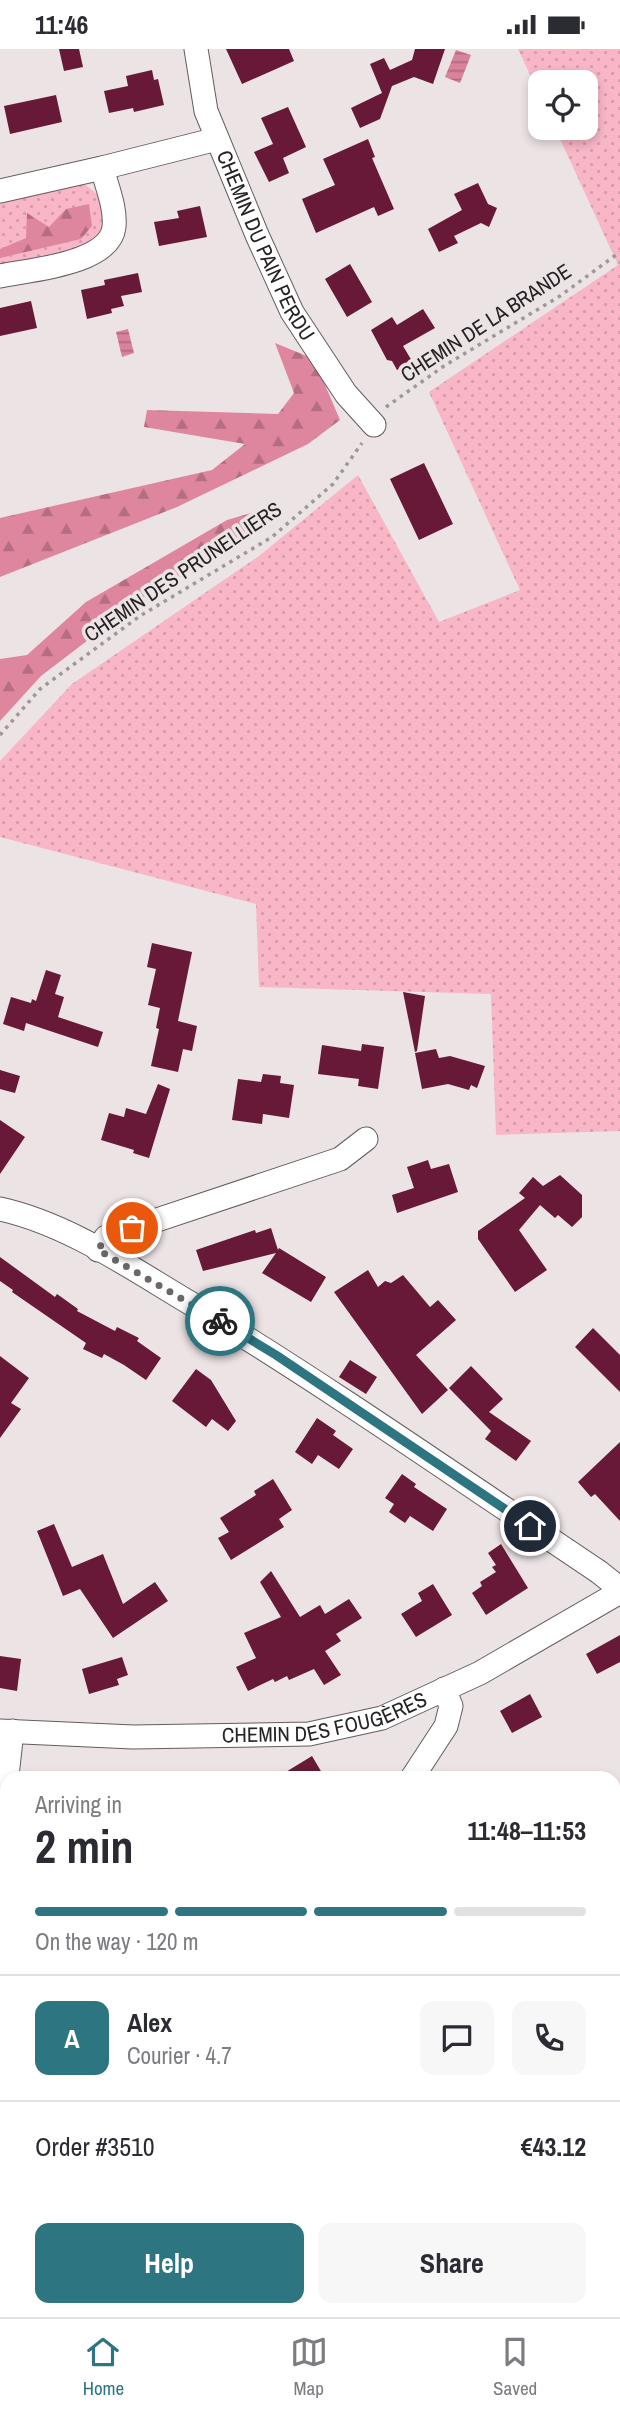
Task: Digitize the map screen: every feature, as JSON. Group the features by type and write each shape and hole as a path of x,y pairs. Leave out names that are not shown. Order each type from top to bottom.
{"street":[{"name":"CHEMIN DU PAIN PERDU","path":"196,49 206,111 292,312 346,394 374,425"},
{"path":"0,191 217,139"},
{"path":"0,276 89,257 105,245 114,231 114,213 102,168"},
{"path":"98,1250 106,1237 340,1159 366,1139"},
{"path":"0,1209 60,1230 98,1250 276,1355 599,1572 620,1592"},
{"name":"CHEMIN DES FOUGÈRES","path":"6,1731 133,1737 309,1734 382,1718 480,1673 620,1592"},
{"path":"416,1771 446,1725 451,1706 444,1689"},
{"path":"4,1771 6,1731"}],"path":[{"name":"CHEMIN DE LA BRANDE","path":"374,425 387,405 444,366 560,296 620,252"},
{"name":"CHEMIN DES PRUNELLIERS","path":"0,736 40,689 141,616 272,537 332,484 374,425"}],"shaded area":[{"path":"518,49 620,49 620,1131 496,1135 491,994 259,987 256,904 0,837 0,761 72,684 259,556 358,475 439,622 520,590 429,392 618,265 561,140 598,140 598,70 528,70"},
{"path":"456,50 471,55 460,83 445,77"},
{"path":"76,180 92,190 101,201 102,233 80,249 0,267 0,198"},
{"path":"128,329 134,353 122,357 116,332"}],"green space":[{"path":"89,204 92,226 81,239 0,258 0,249 26,238 27,213 49,227 66,209"},
{"path":"275,343 314,359 340,420 308,444 177,507 0,577 0,518 212,470 245,444 144,427 147,410 278,414 294,393"},
{"path":"265,509 232,548 143,598 41,676 0,721 0,659 27,655 86,602 227,520"}],"building":[{"path":"59,49 79,49 83,67 64,71"},
{"path":"226,49 289,49 294,61 242,84"},
{"path":"415,49 445,49 433,84 414,77 392,86 380,119 360,128 351,108 382,93 370,64 384,58 390,70 412,60"},
{"path":"152,70 154,80 158,79 164,105 134,112 133,108 109,113 104,91 128,86 126,76"},
{"path":"56,95 62,122 10,134 4,106"},
{"path":"288,107 306,147 283,158 289,173 269,182 254,152 273,144 261,118"},
{"path":"368,139 375,157 372,158 394,209 378,216 374,207 316,233 302,199 335,185 323,159"},
{"path":"478,183 488,204 497,208 489,227 481,223 454,236 458,243 439,252 428,229 462,210 454,194"},
{"path":"200,206 207,237 159,246 154,222 179,218 177,211"},
{"path":"350,264 372,302 347,317 325,279"},
{"path":"138,273 142,292 121,296 124,306 111,309 112,313 87,319 81,290 105,285 104,280"},
{"path":"31,301 37,328 0,336 0,308"},
{"path":"423,309 435,328 403,346 412,361 397,370 392,361 387,360 371,330 392,317 397,325"},
{"path":"424,463 453,524 419,540 390,479"},
{"path":"152,943 192,952 178,1021 197,1026 192,1051 183,1049 178,1072 151,1066 159,1029 156,1028 160,1008 148,1005 156,969 147,967"},
{"path":"46,970 61,975 55,994 64,997 58,1017 103,1032 98,1047 26,1023 24,1031 3,1024 11,997 31,1003 32,999 36,1001"},
{"path":"403,992 425,996 415,1052"},
{"path":"362,1044 384,1047 378,1089 358,1086 359,1079 318,1074 322,1045 361,1051"},
{"path":"436,1049 439,1058 450,1056 485,1066 477,1088 471,1085 469,1090 448,1084 422,1089 415,1053"},
{"path":"0,1070 20,1076 15,1093 0,1089"},
{"path":"263,1074 281,1076 280,1083 294,1085 289,1118 263,1114 262,1124 232,1120 238,1079 261,1082"},
{"path":"158,1084 170,1089 149,1158 133,1153 134,1150 101,1140 109,1113 124,1117 126,1108 146,1114"},
{"path":"0,1120 25,1137 0,1174"},
{"path":"428,1160 431,1169 449,1164 458,1192 397,1213 392,1195 414,1188 407,1167"},
{"path":"560,1175 582,1195 582,1217 572,1227 558,1215 555,1218 540,1205 519,1230 547,1270 515,1292 478,1239 478,1231 525,1198 519,1193 533,1177 543,1186"},
{"path":"271,1228 278,1250 279,1248 326,1277 311,1302 262,1273 276,1253 203,1271 196,1250 255,1230 256,1233"},
{"path":"0,1257 55,1297 57,1294 78,1309 77,1311 115,1331 117,1327 139,1338 137,1341 161,1358 146,1380 104,1354 102,1358 83,1349 86,1343 12,1292 13,1290 0,1281"},
{"path":"368,1270 378,1287 385,1281 391,1283 403,1275 430,1307 438,1300 456,1320 416,1355 448,1390 422,1414 334,1292"},
{"path":"593,1328 620,1355 620,1392 575,1347"},
{"path":"0,1356 29,1378 11,1403 21,1409 0,1438"},
{"path":"350,1360 377,1377 366,1394 339,1377"},
{"path":"471,1366 503,1399 489,1412 531,1441 516,1461 485,1439 491,1431 449,1388"},
{"path":"196,1369 211,1380 236,1421 228,1431 212,1419 206,1427 172,1401"},
{"path":"317,1418 336,1431 333,1435 353,1449 339,1469 318,1455 312,1464 295,1452"},
{"path":"620,1442 620,1521 595,1494 591,1497 578,1482"},
{"path":"402,1474 416,1484 414,1487 447,1509 433,1531 410,1516 405,1523 389,1512 394,1504 385,1498"},
{"path":"273,1479 292,1510 279,1519 284,1527 231,1560 218,1538 229,1532 220,1518 256,1495 254,1491"},
{"path":"54,1524 72,1567 103,1554 123,1604 155,1582 168,1601 113,1638 80,1589 63,1596 37,1531"},
{"path":"501,1544 528,1588 486,1615 472,1593 482,1586 480,1582 496,1572 492,1567 496,1565 488,1553"},
{"path":"271,1571 300,1617 320,1605 325,1614 349,1599 362,1618 336,1634 341,1641 325,1651 341,1675 324,1685 314,1669 289,1680 287,1676 275,1682 273,1679 248,1691 236,1667 256,1658 244,1633 281,1617 260,1582"},
{"path":"433,1584 452,1615 416,1637 401,1614 422,1601 418,1593"},
{"path":"620,1635 620,1662 597,1674 586,1654"},
{"path":"0,1656 21,1659 17,1691 0,1688"},
{"path":"122,1657 128,1675 117,1679 119,1685 89,1694 82,1669"},
{"path":"530,1694 542,1717 512,1733 500,1711"},
{"path":"312,1756 321,1771 287,1771"}],"way so far":[{"path":"132,1228 106,1237 98,1250 220,1321"}],"route":[{"path":"220,1321 276,1355 530,1526"}]}
